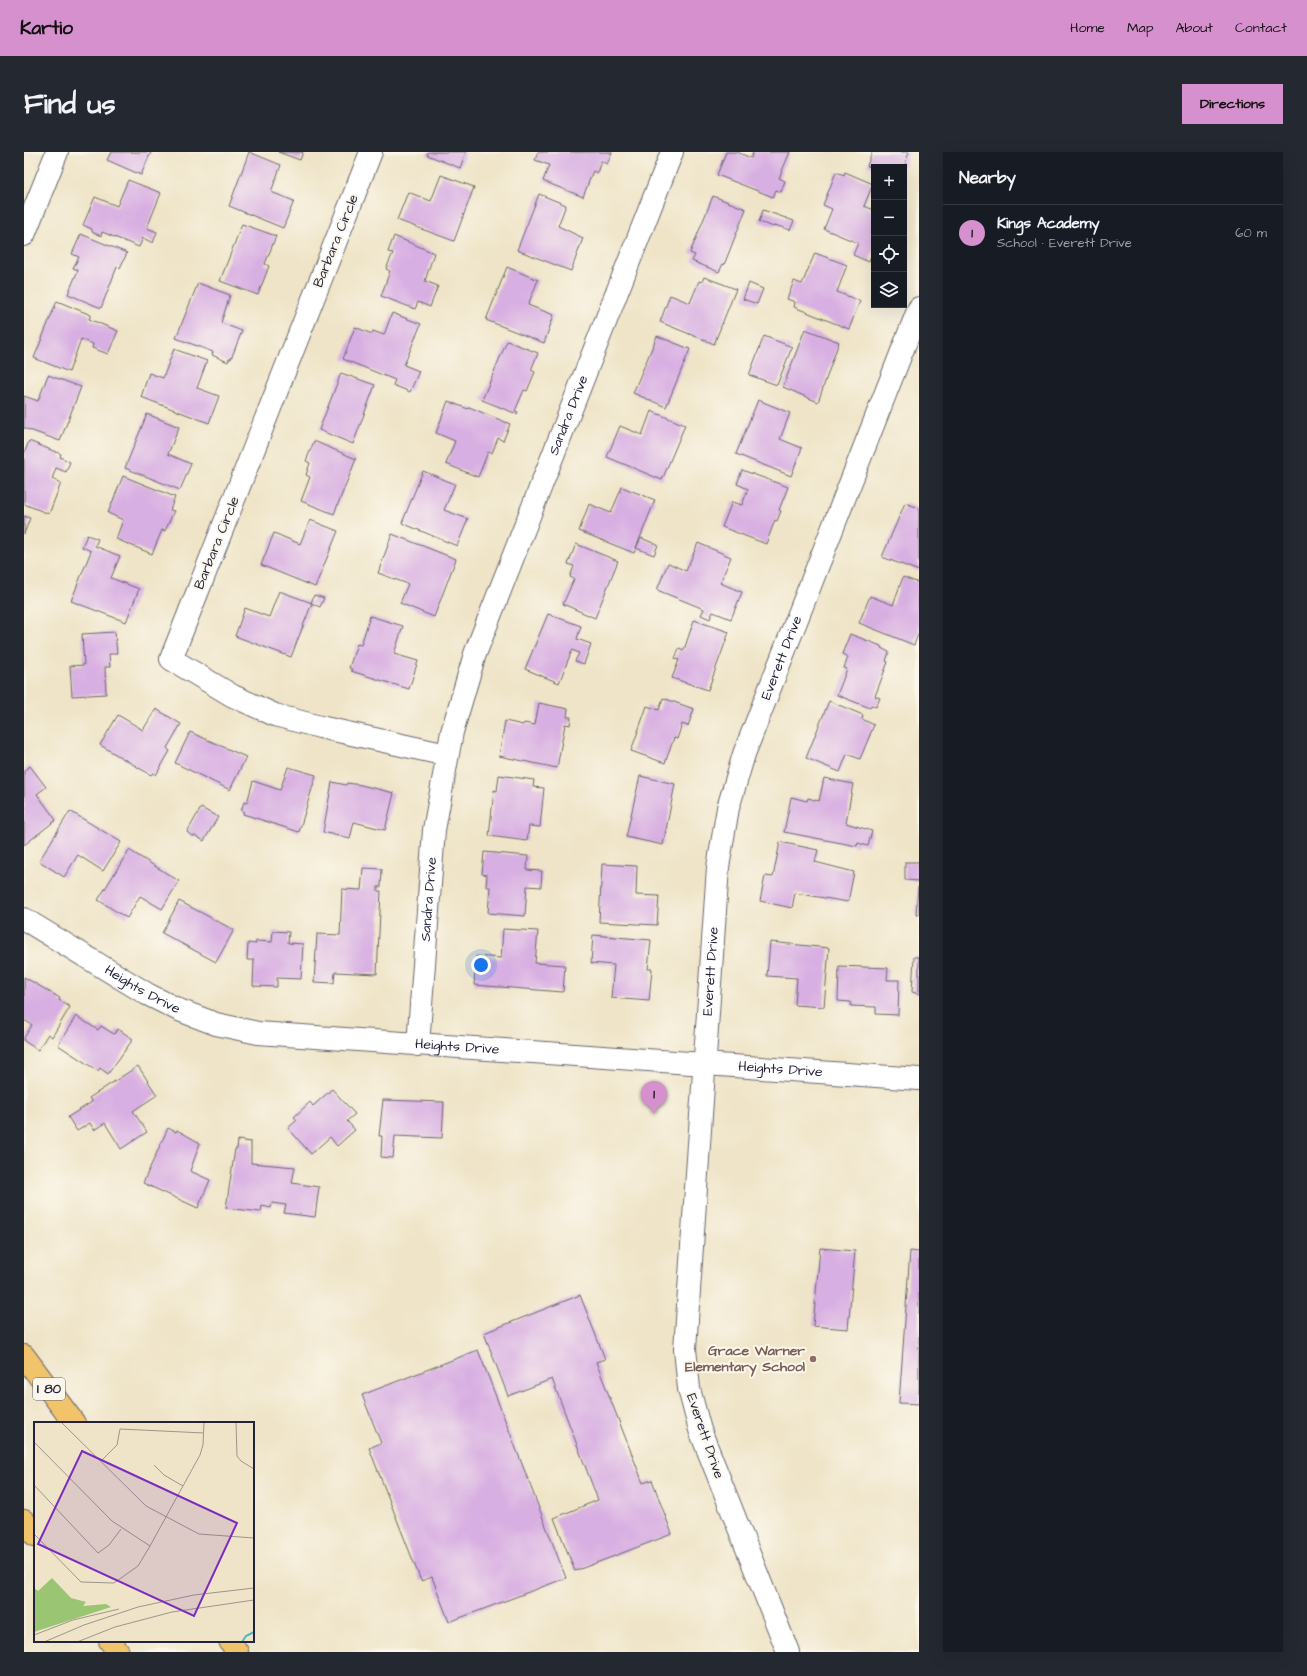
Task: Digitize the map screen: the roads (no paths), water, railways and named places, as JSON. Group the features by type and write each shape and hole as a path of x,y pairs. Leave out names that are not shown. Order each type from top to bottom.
{"highway":[{"name":"I 80","path":"24,1356 73,1422"},
{"path":"24,1521 34,1534"},
{"path":"24,1531 34,1541"},
{"path":"111,1642 118,1652"},
{"path":"231,1642 237,1652"}],"street":[{"path":"24,235 57,152"},
{"name":"Barbara Circle","path":"371,152 170,659 233,696 275,715 320,727 447,755"},
{"name":"Sandra Drive","path":"418,1045 432,844 447,755 475,654 672,152"},
{"name":"Everett Drive","path":"788,1652 700,1430 689,1389 685,1349 718,867 730,801 744,754 912,347 919,308"},
{"name":"Heights Drive","path":"24,919 147,994 178,1010 216,1024 258,1033 919,1079"}],"place":[{"name":"Kings Academy","path":"654,1114"},
{"name":"Grace Warner Elementary School","path":"813,1359"}]}
